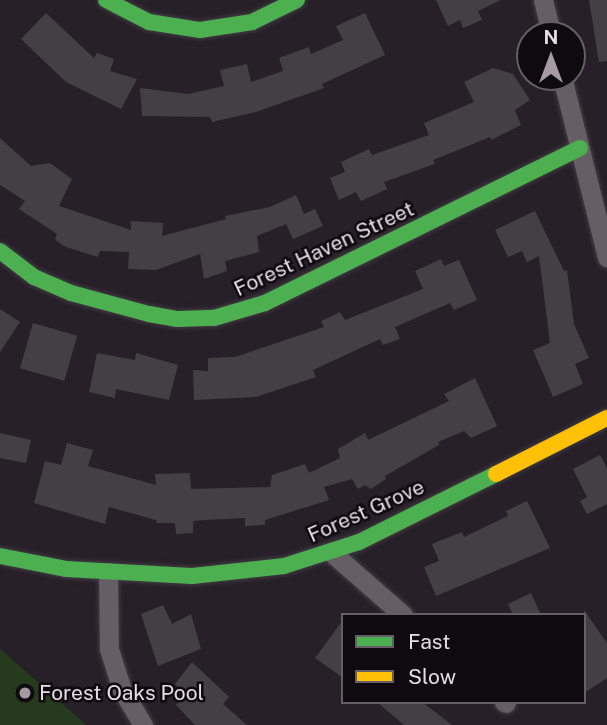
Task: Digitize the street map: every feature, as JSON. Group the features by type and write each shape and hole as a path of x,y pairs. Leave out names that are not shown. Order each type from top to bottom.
{"street":[{"path":"106,0 149,22 200,30 252,22 297,0"},
{"path":"543,0 548,21"},
{"path":"566,91 607,257"},
{"name":"Forest Haven Street","path":"0,251 34,277 71,293 149,314 178,319 214,318 265,303 580,148"},
{"name":"Forest Grove","path":"0,556 29,564 108,572 192,576 284,566 359,542 607,418"},
{"path":"331,552 401,613"},
{"path":"108,572 109,649 122,690 143,725"}],"green space":[{"name":"Forest Oaks Pool","path":"0,649 14,661 86,725 0,725"}],"building":[{"path":"436,0 501,0 478,11 482,20 463,28 460,20 448,26"},
{"path":"589,0 607,0 607,61 599,62"},
{"path":"46,13 94,58 97,53 114,59 110,71 137,79 121,109 66,82 21,39"},
{"path":"365,13 385,55 322,84 324,88 256,112 212,122 210,117 142,116 140,88 188,94 224,86 220,70 247,64 251,82 283,71 279,58 309,47 311,54 343,40 336,26"},
{"path":"493,68 513,74 516,79 516,91 524,91 530,100 515,110 521,125 491,140 490,137 433,160 435,164 384,182 387,189 361,201 356,192 339,200 330,178 345,172 341,162 369,149 372,155 429,135 424,123 474,102 464,82"},
{"path":"0,138 31,166 50,163 72,179 59,206 131,230 131,221 163,223 162,236 226,219 225,216 270,207 296,195 304,214 315,209 323,226 293,239 286,224 257,236 259,252 225,261 227,271 204,279 200,254 156,270 128,269 129,252 100,251 98,257 66,247 55,240 57,234 19,209 25,201 0,185"},
{"path":"535,211 564,271 567,270 574,324 589,358 575,364 583,384 553,397 533,350 550,343 539,256 527,262 522,251 508,257 495,230"},
{"path":"441,259 444,266 459,260 477,300 454,310 450,303 395,327 400,339 383,345 380,339 313,370 316,377 256,397 194,400 193,370 208,371 208,358 235,357 324,327 321,321 340,312 345,320 423,289 415,271"},
{"path":"0,309 20,322 0,352"},
{"path":"33,323 77,336 64,381 20,368"},
{"path":"97,353 135,360 136,353 178,365 169,400 116,389 115,398 89,392"},
{"path":"475,378 497,426 471,438 464,431 438,442 439,445 385,476 386,479 371,489 365,485 358,489 352,479 324,487 329,500 265,520 265,525 245,526 245,518 193,521 193,533 176,534 175,523 157,523 156,520 109,507 105,524 34,503 45,461 61,465 67,443 93,450 88,466 156,485 155,474 190,473 191,489 270,487 272,475 305,464 309,473 340,458 338,449 365,433 368,440 449,401 444,394"},
{"path":"0,433 31,440 26,463 0,458"},
{"path":"600,455 607,468 607,504 587,514 580,501 587,497 573,469"},
{"path":"527,501 550,548 436,596 424,567 439,561 432,544 462,532 464,537 508,516 506,511"},
{"path":"531,593 540,613 512,613 508,604"},
{"path":"163,605 172,624 191,614 201,649 158,666 141,614"},
{"path":"584,610 607,643 607,678 586,692 586,613"},
{"path":"341,623 341,677 315,658"},
{"path":"192,662 229,697 223,704 247,725 195,725 176,705 185,695 175,684"},
{"path":"379,704 425,704 452,725 404,725"}],"traffic: fast":[{"path":"106,0 149,22 200,30 252,22 297,0"},
{"path":"0,251 34,277 71,293 149,314 178,319 214,318 265,303 580,148"},
{"path":"0,556 66,569 192,576 284,566 359,542 496,474"}],"traffic: slow":[{"path":"496,474 607,418"}],"place":[{"name":"Forest Oaks Pool","path":"25,693"}]}
